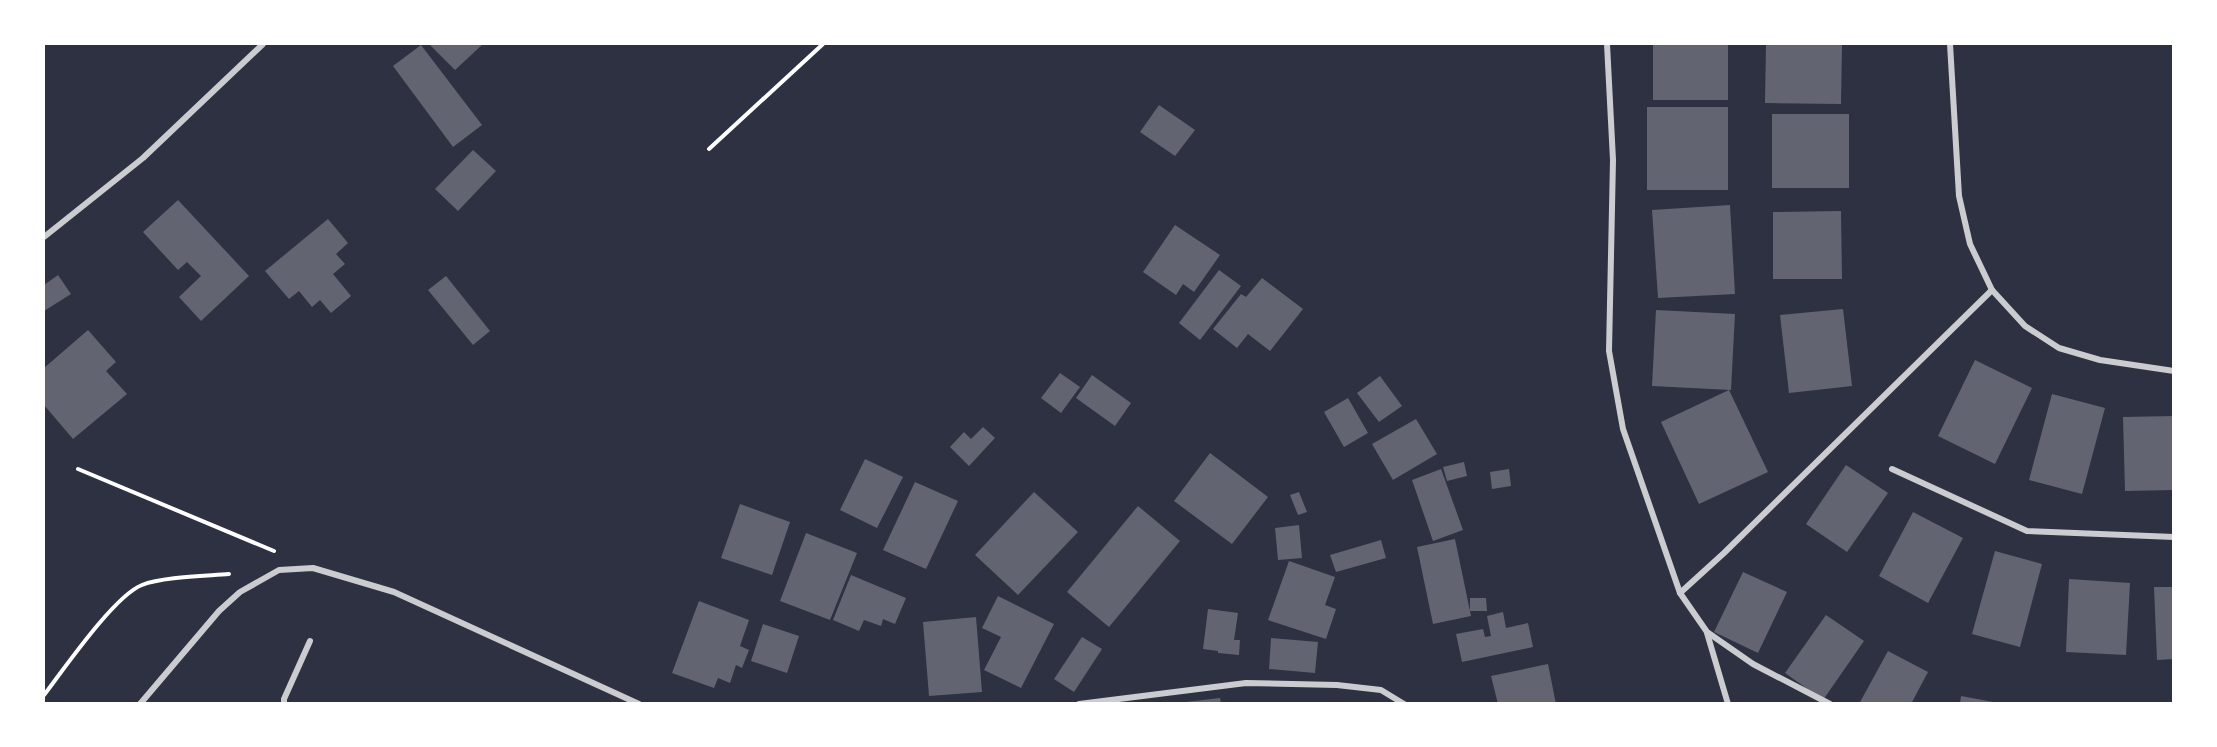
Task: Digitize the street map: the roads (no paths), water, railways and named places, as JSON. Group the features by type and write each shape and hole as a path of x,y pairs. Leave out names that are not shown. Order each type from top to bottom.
{"street":[{"path":"44,237 143,158 263,44"},
{"path":"1606,44 1613,160 1609,351 1623,429 1680,593 1707,632 1728,704"},
{"path":"1950,44 1959,196 1970,244 1992,290 2025,326 2058,348 2100,360 2174,371"},
{"path":"1680,593 1724,553 1992,290"},
{"path":"1892,469 2027,531 2174,537"},
{"path":"140,704 219,611 240,592 279,570 313,568 394,592 639,704"},
{"path":"1707,632 1753,664 1830,704"},
{"path":"285,704 284,699 310,641"},
{"path":"1079,704 1246,682 1337,685 1382,690 1404,704"}]}
